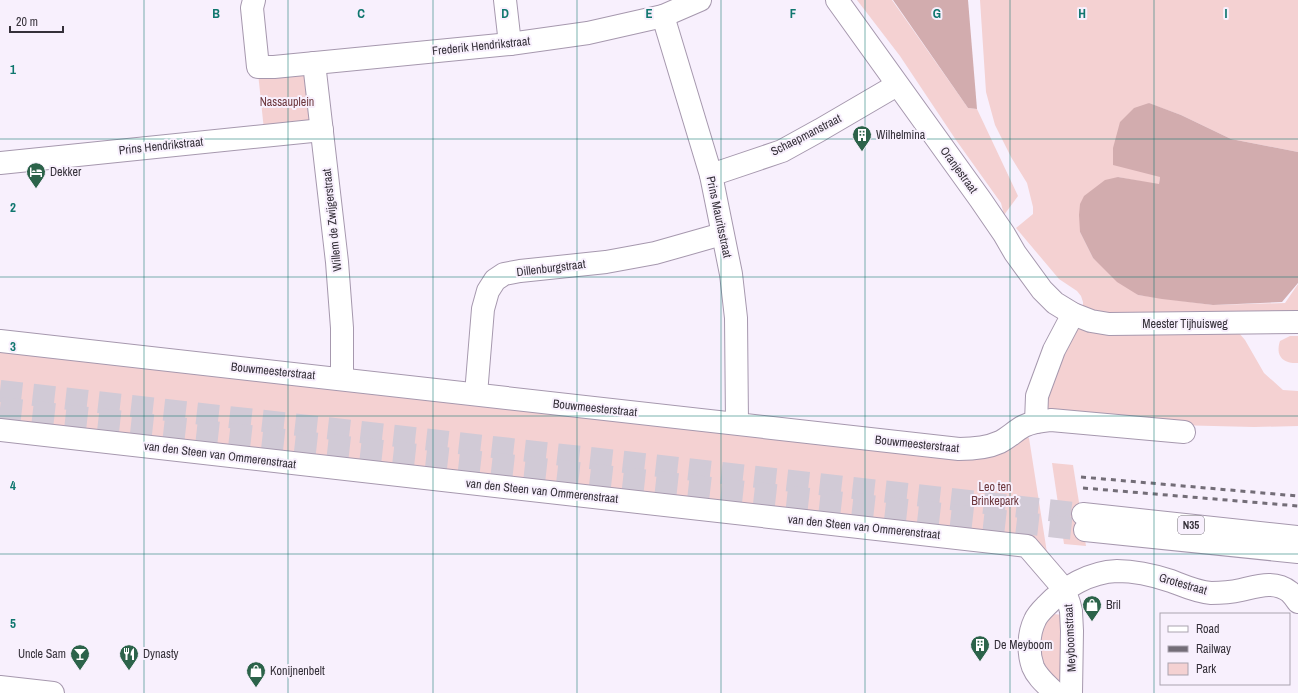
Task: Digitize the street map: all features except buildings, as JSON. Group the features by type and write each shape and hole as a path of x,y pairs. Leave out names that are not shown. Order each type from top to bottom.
{"street":[{"name":"Frederik Hendrikstraat","path":"254,0 252,8 258,67 274,67 510,44 588,33 663,16 700,0"},
{"path":"505,0 510,44"},
{"name":"Oranjestraat","path":"837,0 980,200 1004,234 1015,253 1042,290 1055,304 1073,314"},
{"name":"Prins Mauritsstraat","path":"663,16 711,175 731,274 736,318 737,423"},
{"name":"Willem de Zwijgerstraat","path":"314,62 337,262 342,328 342,379"},
{"name":"Schaepmanstraat","path":"711,175 782,151 897,85"},
{"name":"Prins Hendrikstraat","path":"0,163 322,130"},
{"name":"Dillenburgstraat","path":"476,394 482,309 488,291 495,280 504,274 606,262 655,253 722,234"},
{"path":"1036,422 1037,396 1054,350 1073,314"},
{"name":"Meester Tijhuisweg","path":"1073,314 1091,321 1109,324 1298,322"},
{"name":"Bouwmeesterstraat","path":"0,341 959,449 985,447 998,442 1023,426 1051,420 1184,432"},
{"name":"van den Steen van Ommerenstraat","path":"0,430 1019,544 1027,546 1031,550 1064,589"},
{"name":"N35","path":"1298,536 1084,522 1298,552"},
{"name":"Grotestraat","path":"1064,589 1081,580 1100,574 1116,571 1130,571 1157,576 1198,591 1212,593 1273,585 1283,588 1291,593 1298,602"},
{"name":"Meyboomstraat","path":"1054,693 1034,669 1031,660 1031,630 1035,619 1042,610 1064,589 1069,603 1071,618 1071,693"},
{"path":"0,687 28,692 53,693"}],"green space":[{"path":"857,0 892,0 968,108 977,109 1018,196 1004,215 1001,203 956,140 900,56"},
{"path":"980,0 1298,0 1298,152 1231,139 1181,115 1148,103 1160,177 1159,185 1118,177 1080,232 1093,258 1138,295 1213,305 1285,303 1298,284 1298,314 1162,316 1096,313 1083,307 1081,296 1077,291 1059,279 1016,228 1033,214 1033,207 1027,183 1011,157 995,125 986,92"},
{"name":"Nassauplein","path":"304,72 314,115 309,123 264,130 258,73"},
{"path":"1075,327 1239,333 1245,340 1264,373 1283,390 1298,391 1298,426 1254,427 1173,425 1046,410 1044,397"},
{"path":"1290,336 1298,336 1298,363 1288,362 1280,355 1280,341"},
{"name":"Leo ten Brinkepark","path":"0,346 895,446 1026,437 1029,438 1048,559 0,425"},
{"path":"1052,463 1073,465 1086,546 1064,544"},
{"path":"1050,615 1062,615 1068,681 1057,685 1039,658 1039,633"}],"shaded area":[{"path":"893,0 968,0 977,109 968,108"},
{"path":"1149,103 1181,115 1231,139 1298,152 1298,283 1282,302 1213,305 1138,295 1117,282 1093,258 1080,232 1080,204 1084,196 1105,180 1118,177 1159,184 1160,177 1113,165 1113,148 1120,122 1134,108"}],"tunnel":[{"path":"0,391 1083,514"},
{"path":"0,408 1085,530"}],"railway":[{"path":"1081,477 1298,496"},
{"path":"1083,488 1298,506"}],"place":[{"name":"Wilhelmina","path":"862,152"},
{"name":"Dekker","path":"36,189"},
{"name":"Bril","path":"1092,622"},
{"name":"De Meyboom","path":"980,662"},
{"name":"Uncle Sam","path":"80,671"},
{"name":"Dynasty","path":"129,671"},
{"name":"Konijnenbelt","path":"256,688"}]}
